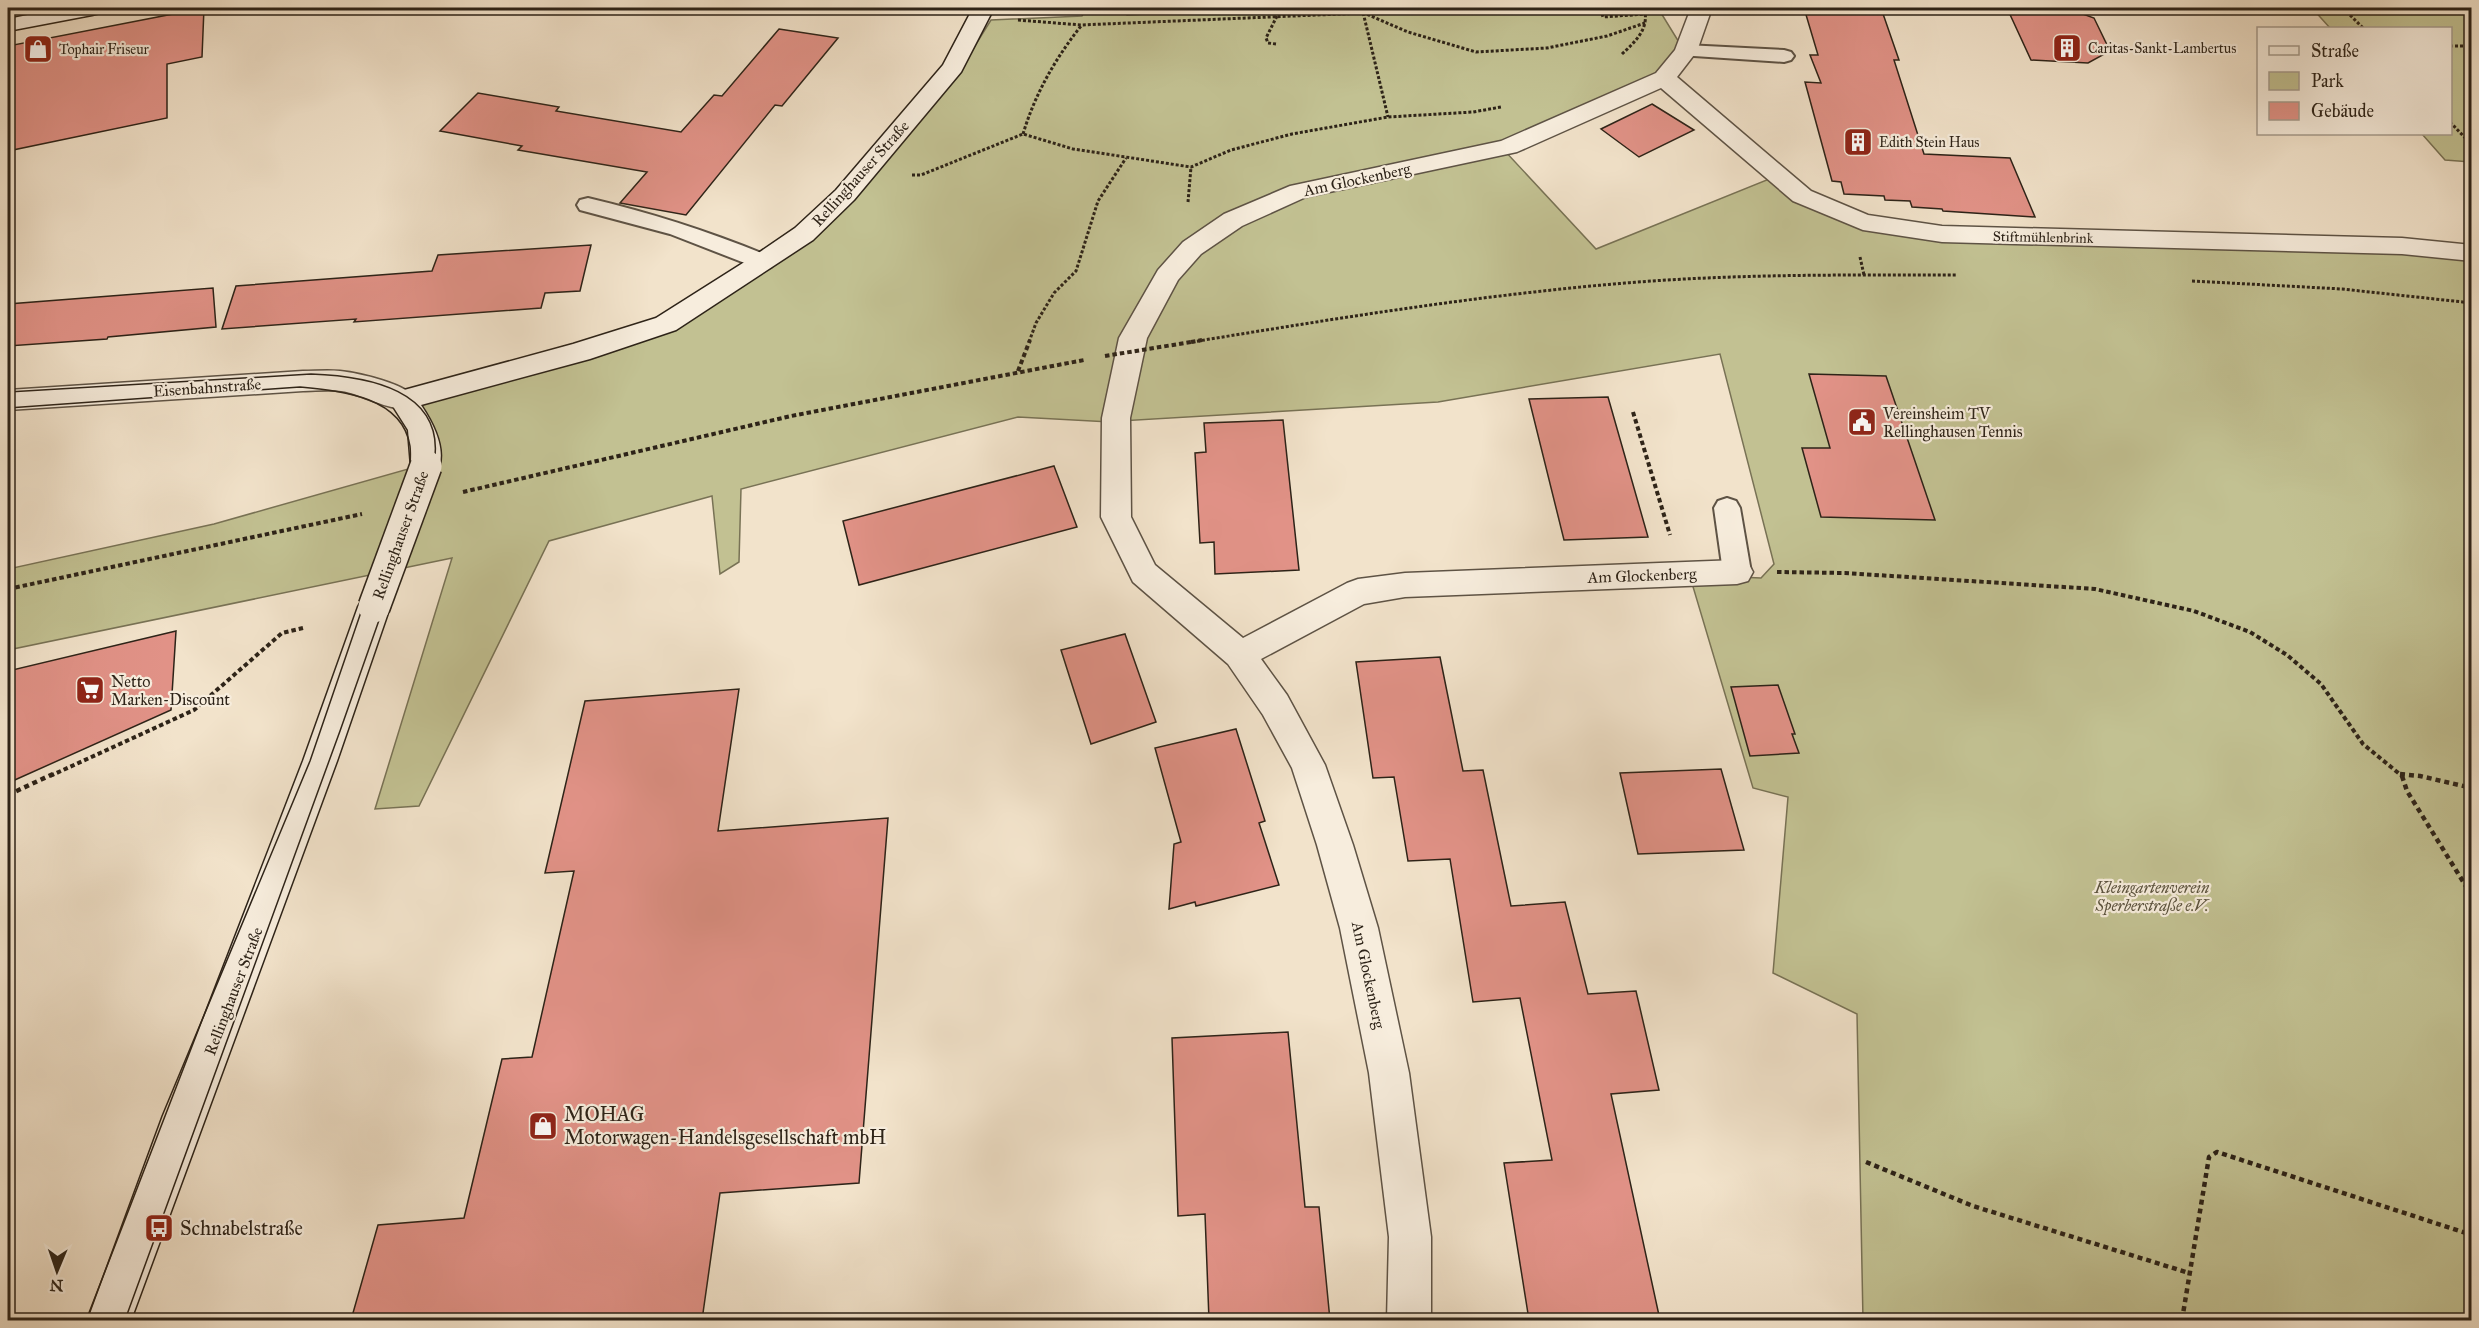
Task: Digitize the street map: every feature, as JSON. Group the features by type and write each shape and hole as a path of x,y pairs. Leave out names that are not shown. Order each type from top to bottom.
{"street":[{"path":"8,24 92,8"},
{"name":"Rellinghauser Straße","path":"109,1320 320,761 426,466 422,429 403,400 580,352 666,324 764,262 804,234 845,195 953,67 983,8"},
{"name":"Am Glockenberg","path":"1409,1320 1410,1237 1389,1073 1359,928 1335,845 1308,765 1275,705 1240,655 1144,573 1116,518 1116,418 1133,338 1167,276 1192,248 1233,220 1299,191 1508,147 1664,78 1686,51 1701,8"},
{"name":"Stiftmühlenbrink","path":"1664,78 1802,196 1863,222 1942,234 2402,246 2472,254"},
{"name":"Eisenbahnstraße","path":"8,400 303,381 340,381 372,388 403,400"},
{"name":"Am Glockenberg","path":"1240,655 1358,592 1405,585 1737,572"}],"lane":[{"path":"1686,51 1784,56"},
{"path":"588,205 659,221 764,262"},
{"path":"1727,508 1737,572"}],"path":[{"path":"1362,8 1388,117"},
{"path":"1616,59 1638,40 1646,23 1644,8"},
{"path":"2343,8 2362,27"},
{"path":"1021,20 1081,25 1364,13 1408,32 1476,52 1547,48 1607,36 1646,23"},
{"path":"1602,14 1603,18 1646,14"},
{"path":"1276,44 1268,43 1266,38 1277,16"},
{"path":"1023,134 1026,121 1062,48 1081,25"},
{"path":"2452,46 2472,46"},
{"path":"858,177 921,175 1023,134 1073,149 1191,167 1231,150 1292,134 1388,117 1473,112 1507,106"},
{"path":"2452,123 2472,145"},
{"path":"1018,371 1024,348 1036,323 1054,293 1076,271 1098,201 1126,158"},
{"path":"1188,196 1191,167"},
{"path":"457,494 791,416 1018,371 1401,309 1654,281 1864,274 1958,274"},
{"path":"2182,280 2342,289 2472,303"},
{"path":"1633,412 1681,573"},
{"path":"8,589 365,513"},
{"path":"1737,572 1845,573 2085,588 2194,612 2250,632 2287,655 2321,684 2363,744 2402,776 2407,791 2472,896"},
{"path":"8,795 194,710 205,703 250,659 282,633 292,628 303,628"},
{"path":"2402,776 2420,776 2472,788"},
{"path":"2182,1320 2209,1157 2217,1152 2472,1235"},
{"path":"1866,1162 1973,1206 2189,1273"}],"green space":[{"path":"1086,8 1127,8 1127,15 1211,11 1211,8 1658,8 1685,52 1663,78 1507,146 1298,190 1165,275 1110,422 1018,417 741,489 739,562 720,574 712,496 549,541 419,806 375,809 452,558 8,650 8,569 214,524 419,466 421,451 401,408 668,329 742,287 810,237 958,73 991,20 1082,16"},
{"path":"2312,8 2471,8 2471,162 2445,160 2423,135 2452,135 2452,27 2329,27"},
{"name":"Kleingartenverein Sperberstraße e.V.","path":"1503,149 1596,249 1774,177 1855,222 2471,255 2471,1320 1863,1320 1857,1014 1773,973 1788,797 1753,788 1691,580 1761,578 1774,564 1720,354 1438,402 1120,421 1137,339 1200,243 1300,192"}],"building":[{"path":"204,8 202,57 167,64 167,118 8,151 8,46"},
{"path":"1804,8 1881,8 1899,60 1894,60 1924,154 2010,158 2035,217 1943,211 1942,209 1912,207 1910,201 1885,200 1884,196 1844,194 1841,182 1832,181 1805,82 1821,83 1810,55 1818,55"},
{"path":"2007,8 2075,8 2077,12 2094,18 2110,51 2088,63 2031,60"},
{"path":"779,29 838,38 782,106 775,105 686,215 620,203 647,172 518,150 522,146 440,131 478,93 559,107 556,111 681,132 714,95 722,96"},
{"path":"1652,104 1694,130 1639,157 1601,129"},
{"path":"591,245 580,291 545,293 541,308 222,329 236,286 432,271 438,255"},
{"path":"213,288 216,327 108,337 107,339 8,346 8,304"},
{"path":"1809,374 1886,376 1935,520 1821,517 1802,448 1830,448"},
{"path":"1608,397 1648,537 1564,540 1529,399"},
{"path":"1283,420 1299,570 1215,574 1214,542 1200,543 1195,453 1206,452 1204,423"},
{"path":"1054,466 1077,527 859,585 843,521"},
{"name":"Netto Marken-Discount","path":"176,631 171,710 8,783 8,671"},
{"path":"1125,634 1156,722 1091,744 1061,650"},
{"path":"1440,657 1463,771 1483,770 1511,906 1565,902 1588,994 1636,991 1659,1090 1611,1094 1660,1320 1529,1320 1504,1163 1552,1160 1520,998 1473,1002 1450,859 1408,861 1394,777 1373,778 1356,662"},
{"path":"1778,685 1799,753 1750,756 1731,687"},
{"path":"739,689 718,831 888,818 859,1183 720,1193 702,1320 351,1320 378,1225 464,1218 502,1059 532,1057 574,871 545,873 585,701"},
{"path":"1236,729 1265,821 1259,823 1279,885 1196,906 1195,902 1169,909 1174,844 1181,842 1155,748"},
{"path":"1721,769 1744,850 1638,854 1620,773"},
{"path":"1288,1032 1305,1207 1319,1207 1330,1320 1209,1320 1205,1214 1178,1216 1172,1038"}],"tram line":[{"path":"8,392 311,374 333,375 378,384 398,392 415,403 428,419 435,439 434,464 340,731 125,1320"},
{"path":"8,408 300,387 350,394 382,406 395,416 405,429 410,446 410,469 310,761 162,1116 87,1320"}],"place":[{"name":"Caritas-Sankt-Lambertus","path":"2067,48"},
{"name":"Tophair Friseur","path":"38,49"},
{"name":"Edith Stein Haus","path":"1858,142"},
{"name":"Vereinsheim TV Rellinghausen Tennis","path":"1862,422"},
{"name":"Netto Marken-Discount","path":"90,690"},
{"name":"MOHAG Motorwagen-Handelsgesellschaft mbH","path":"543,1126"},
{"name":"Schnabelstraße","path":"159,1228"}]}
